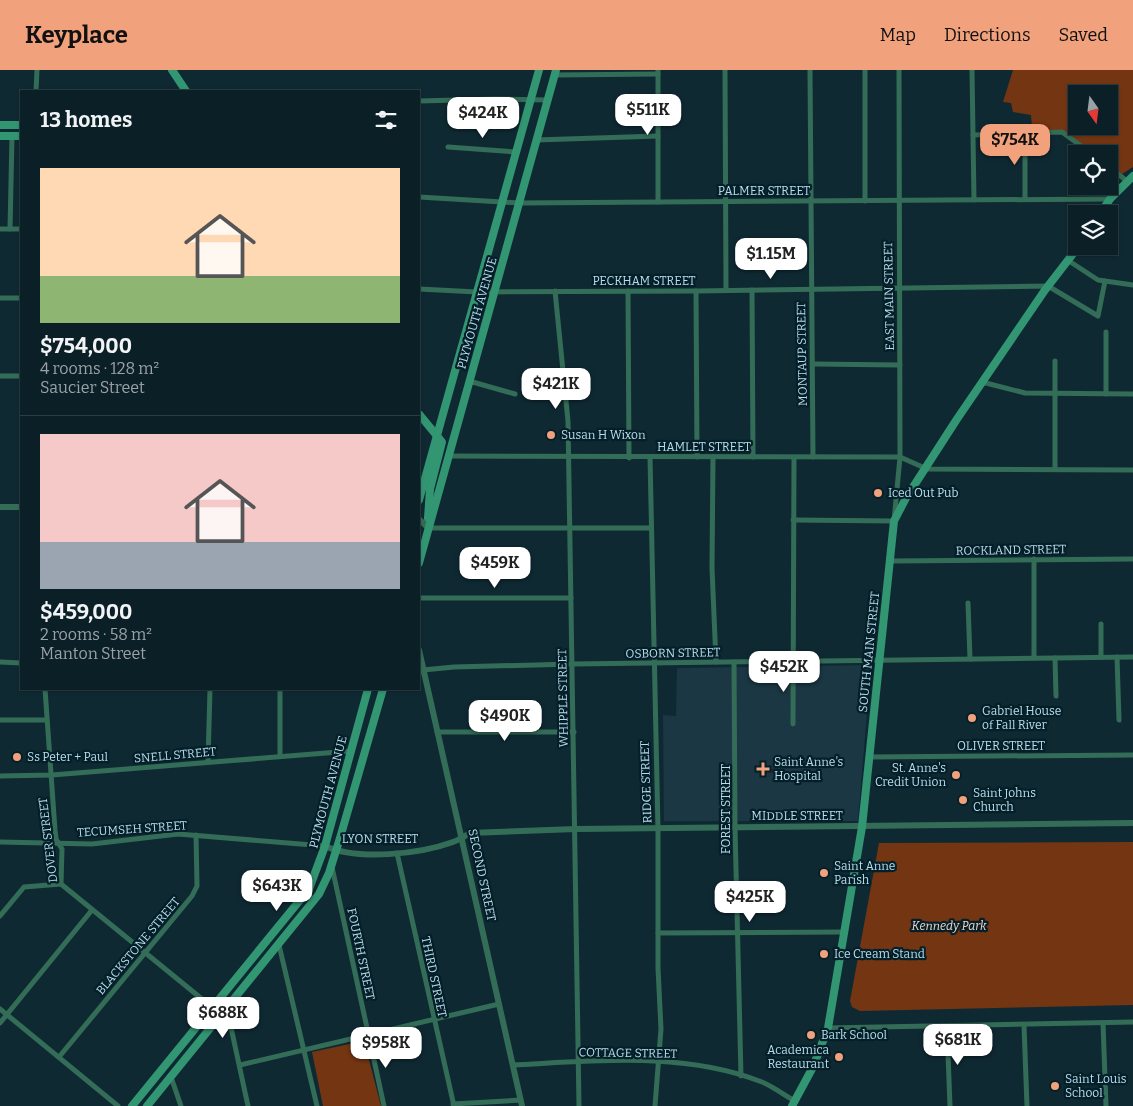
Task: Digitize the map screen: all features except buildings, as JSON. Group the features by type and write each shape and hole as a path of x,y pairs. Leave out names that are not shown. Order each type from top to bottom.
{"main road":[{"path":"172,70 185,90"},
{"name":"PLYMOUTH AVENUE","path":"420,496 539,70"},
{"name":"PLYMOUTH AVENUE","path":"420,558 555,73"},
{"path":"0,125 20,125"},
{"path":"0,136 20,136"},
{"path":"1106,205 1130,178"},
{"name":"SOUTH MAIN STREET","path":"794,1104 828,1028 842,932 862,827 894,522 906,498 927,469 982,382 1048,286 1073,255"},
{"path":"420,415 440,437 442,445 430,489 428,528"},
{"name":"PLYMOUTH AVENUE","path":"132,1106 306,894 316,874 326,846 368,690"},
{"name":"PLYMOUTH AVENUE","path":"147,1106 316,900 332,865 383,690"}],"street":[{"path":"36,90 37,70"},
{"path":"725,70 726,290"},
{"name":"MONTAUP STREET","path":"810,70 814,457"},
{"path":"865,70 865,201"},
{"name":"EAST MAIN STREET","path":"894,522 900,457 899,70"},
{"path":"972,70 974,200"},
{"path":"555,73 658,72 658,202"},
{"path":"420,101 548,100"},
{"path":"973,135 1062,132 1080,145"},
{"path":"1025,133 1026,200"},
{"path":"10,229 12,136"},
{"path":"536,140 658,136"},
{"path":"448,147 516,152"},
{"path":"1118,172 1130,178"},
{"name":"PALMER STREET","path":"420,197 519,203 1110,199"},
{"path":"0,229 20,229"},
{"path":"1069,261 1098,280 1133,285"},
{"path":"1048,286 1098,316 1104,281"},
{"name":"PECKHAM STREET","path":"420,289 477,292 696,291 900,290 1048,286"},
{"path":"752,290 753,457"},
{"name":"WHIPPLE STREET","path":"555,291 568,421 579,1106"},
{"path":"628,291 629,458"},
{"path":"696,291 697,457"},
{"path":"0,298 20,298"},
{"path":"1106,332 1106,394"},
{"path":"1055,361 1055,469"},
{"path":"814,364 900,365"},
{"path":"0,376 20,376"},
{"path":"469,381 515,394"},
{"path":"982,382 1025,393 1133,394"},
{"name":"HAMLET STREET","path":"448,456 569,458 900,457 927,469"},
{"name":"RIDGE STREET","path":"650,457 650,528 658,830 660,1061 655,1106"},
{"path":"713,458 712,568 716,662"},
{"path":"793,724 794,458"},
{"path":"927,469 1133,470"},
{"path":"0,507 20,507"},
{"path":"420,520 428,528 650,528"},
{"path":"793,520 894,522"},
{"path":"1034,559 1034,658"},
{"name":"ROCKLAND STREET","path":"890,561 1133,559"},
{"path":"420,598 571,598"},
{"path":"968,603 970,659"},
{"path":"1101,624 1101,657"},
{"name":"SECOND STREET","path":"420,655 522,1103"},
{"path":"1117,657 1119,720"},
{"name":"OSBORN STREET","path":"423,670 454,667 572,664 1133,657"},
{"path":"1055,658 1056,696"},
{"path":"0,662 20,663"},
{"name":"FOREST STREET","path":"734,662 735,828 741,1076"},
{"name":"DOVER STREET","path":"45,690 55,830 62,849 61,884 212,1008"},
{"path":"208,761 210,690"},
{"path":"280,690 280,756"},
{"path":"0,720 46,720"},
{"path":"437,732 574,732"},
{"name":"SNELL STREET","path":"0,776 52,775 351,751"},
{"name":"OLIVER STREET","path":"870,757 1133,755"},
{"name":"MIDDLE STREET","path":"462,837 470,833 576,830 1133,823"},
{"name":"TECUMSEH STREET","path":"0,842 92,844 171,834 326,846"},
{"name":"BLACKSTONE STREET","path":"59,1057 192,896 197,886 196,835"},
{"name":"LYON STREET","path":"326,846 336,851 398,853 424,850 456,842 462,837"},
{"name":"THIRD STREET","path":"398,853 453,1105"},
{"name":"FOURTH STREET","path":"332,865 384,1106"},
{"path":"0,916 24,887 61,884"},
{"path":"0,1023 92,910"},
{"path":"658,933 842,932"},
{"path":"279,945 317,1106"},
{"path":"240,1065 499,1004"},
{"path":"0,1009 118,1106"},
{"path":"227,1009 248,1106"},
{"path":"828,1028 1133,1022"},
{"path":"1103,1023 1106,1106"},
{"path":"1024,1025 1027,1106"},
{"path":"946,1027 950,1106"},
{"name":"COTTAGE STREET","path":"513,1065 660,1061 722,1070 762,1082 794,1104"},
{"path":"171,1077 181,1106"},
{"path":"453,1105 522,1103"}],"shaded area":[{"name":"Saint Anne's Hospital","path":"871,665 858,821 664,821 663,715 676,716 677,668"}],"green space":[{"path":"1013,70 1133,70 1133,167 1122,174 1118,171 1118,145 1080,145 1063,133 1032,128 1031,115 1013,112 1011,103 1003,102"},
{"name":"Kennedy Park","path":"1133,842 1133,1005 860,1011 852,1007 850,1001 879,843"},
{"path":"364,1041 381,1106 323,1106 312,1052"}],"place":[{"name":"Susan H Wixon","path":"551,435"},
{"name":"Iced Out Pub","path":"878,493"},
{"name":"Gabriel House of Fall River","path":"972,718"},
{"name":"Ss Peter + Paul","path":"17,757"},
{"name":"Saint Anne's Hospital","path":"763,769"},
{"name":"St. Anne's Credit Union","path":"956,775"},
{"name":"Saint Johns Church","path":"963,800"},
{"name":"Saint Anne Parish","path":"824,873"},
{"name":"Ice Cream Stand","path":"824,954"},
{"name":"Bark School","path":"811,1035"},
{"name":"Academica Restaurant","path":"839,1057"},
{"name":"Saint Louis School","path":"1055,1086"}]}
